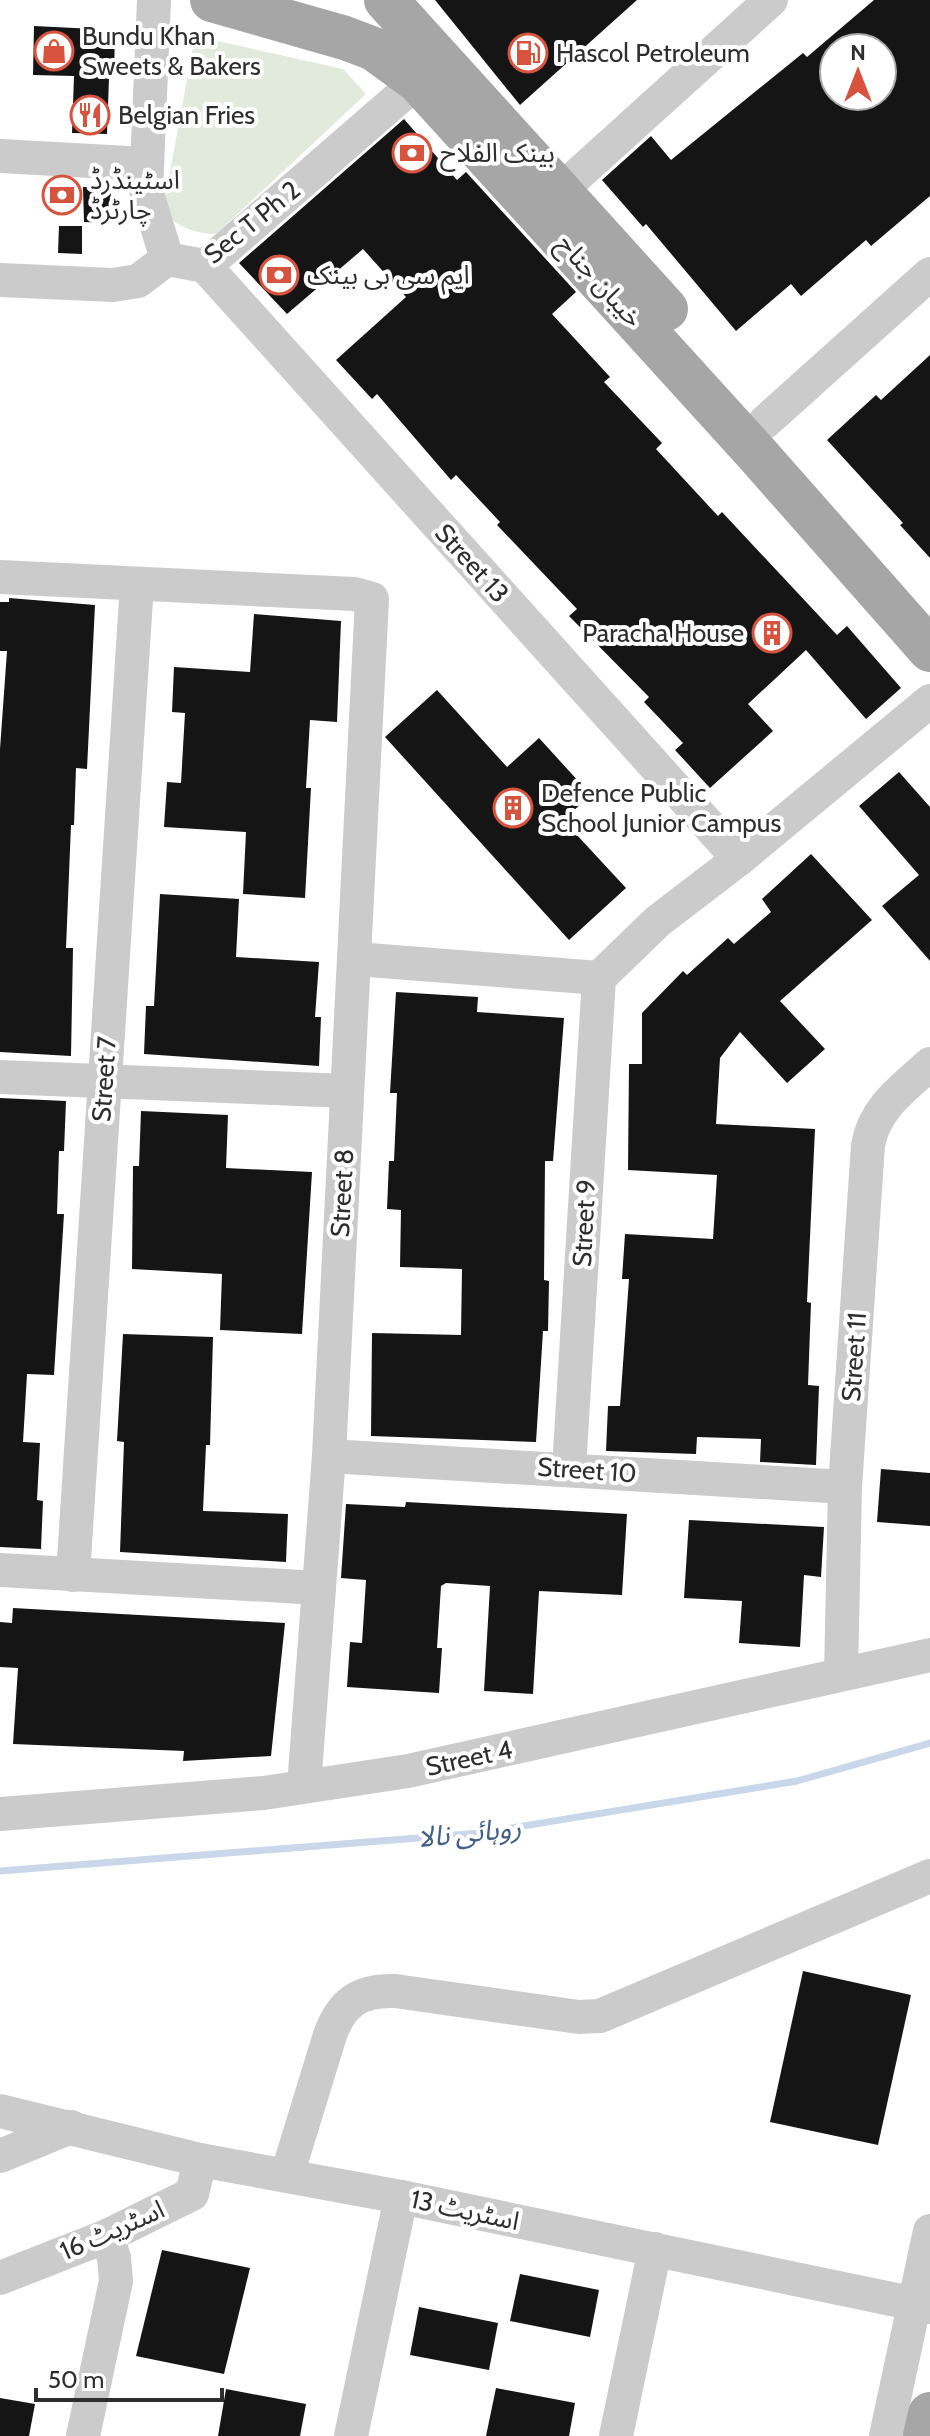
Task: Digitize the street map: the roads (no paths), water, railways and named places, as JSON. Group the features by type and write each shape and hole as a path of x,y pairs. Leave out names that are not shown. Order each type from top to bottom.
{"main road":[{"name":"خیبان جناح","path":"212,0 278,16 359,44 381,54 418,81 747,442 930,650"},
{"name":"خیبان جناح","path":"386,0 561,190 930,610"},
{"path":"925,2436 930,2414"}],"street":[{"name":"Sec T Ph 2","path":"154,0 146,190 167,259 205,266 418,81"},
{"path":"561,190 771,0"},
{"path":"0,156 146,164"},
{"path":"0,280 113,285 138,281 167,259"},
{"name":"Street 13","path":"205,266 739,859"},
{"path":"765,422 930,274"},
{"path":"0,577 137,584"},
{"name":"Street 8","path":"137,584 354,594 372,599 329,1456 304,1786"},
{"name":"Street 7","path":"73,1575 137,584"},
{"path":"356,959 599,978 658,921 739,859 930,701"},
{"name":"Street 9","path":"569,1468 599,978"},
{"name":"Street 11","path":"841,1674 845,1487 872,1125 881,1109 930,1064"},
{"path":"0,1077 347,1091"},
{"name":"Street 10","path":"329,1456 569,1468 845,1487"},
{"path":"0,1570 319,1588"},
{"name":"Street 4","path":"0,1814 264,1793 408,1771 930,1655"},
{"path":"287,2175 338,2013 353,1998 373,1990 395,1991 579,2017 600,2016 930,1876"},
{"name":"اسٹریٹ 13","path":"0,2111 200,2160 401,2197 922,2306"},
{"path":"0,2156 71,2127"},
{"name":"اسٹریٹ 16","path":"0,2278 107,2236 192,2194 200,2160"},
{"path":"351,2436 401,2197"},
{"path":"886,2436 922,2306 930,2231"},
{"path":"83,2436 116,2281 114,2258 107,2236"},
{"path":"616,2436 655,2249"}],"waterway":[{"name":"روہائی نالا","path":"0,1871 481,1833 797,1781 930,1743"}],"place":[{"name":"Bundu Khan Sweets & Bakers","path":"54,51"},
{"name":"Hascol Petroleum","path":"528,53"},
{"name":"Belgian Fries","path":"90,115"},
{"name":"بینک الفلاح","path":"412,153"},
{"name":"اسٹینڈرڈ چارٹرڈ","path":"62,195"},
{"name":"ایم سی بی بینک","path":"279,275"},
{"name":"Paracha House","path":"772,633"},
{"name":"Defence Public School Junior Campus","path":"513,808"}]}
